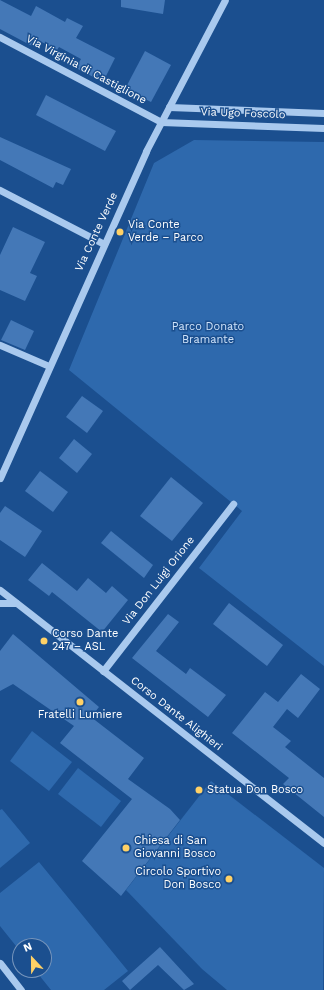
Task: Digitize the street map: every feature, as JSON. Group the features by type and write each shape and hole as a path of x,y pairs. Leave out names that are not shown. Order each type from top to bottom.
{"street":[{"name":"Via Conte Verde","path":"0,478 104,244 161,122 225,0"},
{"name":"Via Virginia di Castiglione","path":"0,37 161,122"},
{"name":"Via Ugo Foscolo","path":"169,107 324,113"},
{"name":"Via Ugo Foscolo","path":"161,122 324,128"},
{"path":"0,190 104,244"},
{"path":"0,345 49,366"},
{"name":"Via Don Luigi Orione","path":"103,671 233,504"},
{"name":"Corso Dante Alighieri","path":"0,590 324,843"},
{"path":"0,603 16,603"},
{"path":"0,963 21,990"}],"green space":[{"name":"Parco Donato Bramante","path":"194,140 324,142 324,666 199,568 242,511 69,370 154,163"},
{"path":"32,731 72,762 49,791 10,761"},
{"path":"78,768 121,801 101,827 58,794"},
{"name":"Circolo Sportivo Don Bosco","path":"211,781 324,868 323,990 227,990 202,969 126,890"},
{"path":"2,809 30,843 0,868 0,810"},
{"path":"39,862 128,971 104,990 51,990 41,978 52,978 52,938 12,938 12,941 0,926 0,893"}],"building":[{"path":"0,0 31,16 36,6 65,22 67,18 83,26 76,38 115,58 103,82 76,68 81,59 59,47 57,50 36,39 32,46 0,29"},
{"path":"121,0 165,0 163,14 121,7"},
{"path":"145,51 171,65 151,102 125,89"},
{"path":"46,95 116,131 105,151 36,115"},
{"path":"0,137 71,169 63,185 56,182 53,188 0,160"},
{"path":"13,227 45,242 30,273 37,276 25,301 0,290 0,255"},
{"path":"11,320 34,331 25,350 1,340"},
{"path":"82,396 103,411 87,433 66,417"},
{"path":"74,439 92,454 77,473 59,458"},
{"path":"40,471 68,492 53,512 25,491"},
{"path":"171,477 203,503 172,541 140,516"},
{"path":"5,506 42,531 25,557 0,540 0,513"},
{"path":"111,531 153,565 144,578 101,543"},
{"path":"42,563 77,591 88,578 106,593 112,586 128,600 102,632 52,592 49,596 28,580"},
{"path":"229,603 283,645 267,666 213,624"},
{"path":"168,614 179,622 156,651 186,674 190,668 226,695 208,717 132,658"},
{"path":"13,634 99,707 91,717 144,758 128,779 170,809 180,820 121,896 82,861 132,799 60,743 74,726 13,684 0,691 0,651"},
{"path":"301,674 320,689 298,718 287,709 273,727 291,741 285,747 324,778 324,817 283,784 289,778 232,733 265,692 278,702"},
{"path":"160,947 194,984 184,990 158,965 130,990 122,981"}],"place":[{"name":"Via Conte Verde – Parco","path":"120,232"},
{"name":"Corso Dante 247 – ASL","path":"44,641"},
{"name":"Fratelli Lumiere","path":"80,702"},
{"name":"Statua Don Bosco","path":"199,790"},
{"name":"Chiesa di San Giovanni Bosco","path":"126,848"},
{"name":"Circolo Sportivo Don Bosco","path":"229,879"}]}
